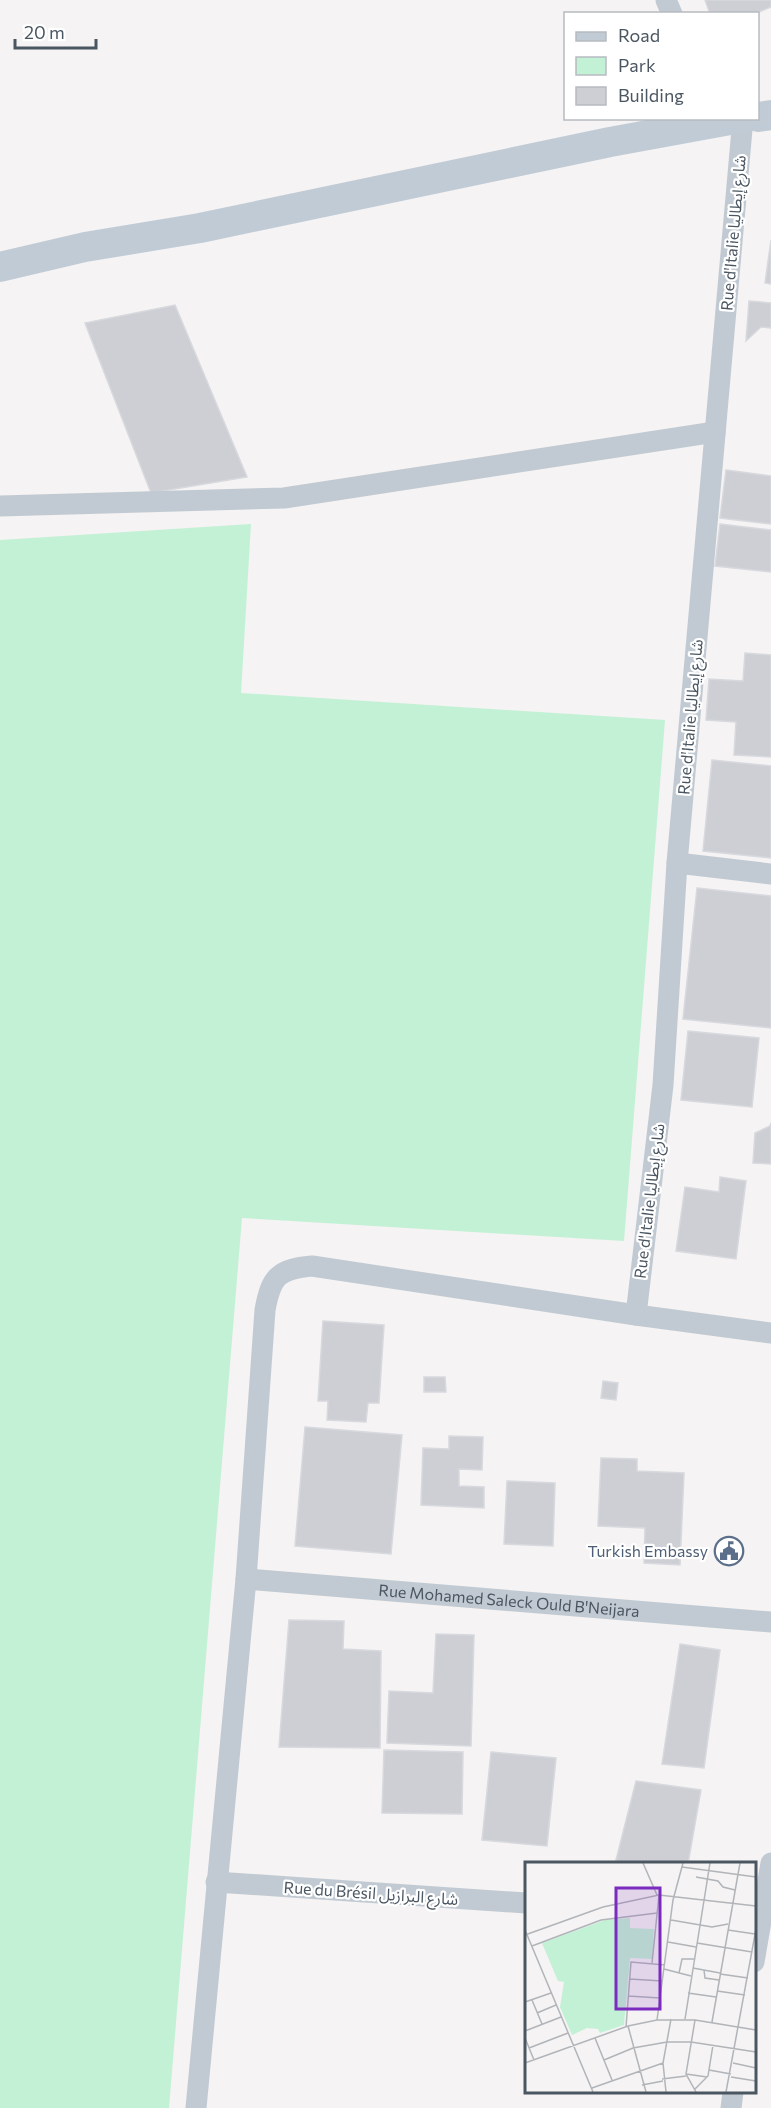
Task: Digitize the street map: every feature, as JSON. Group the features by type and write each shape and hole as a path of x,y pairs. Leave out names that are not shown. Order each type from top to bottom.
{"main road":[{"path":"0,267 85,247 200,228 723,120"}],"street":[{"name":"Rue d'Italie شارع إيطاليا","path":"636,1315 663,1085 677,863 715,432 728,120"},
{"path":"0,506 284,498 715,432"},
{"path":"677,863 771,874"},
{"path":"196,2108 246,1580 265,1310 269,1290 279,1275 292,1267 312,1266 771,1333"},
{"name":"Rue Mohamed Saleck Ould B'Neijara","path":"246,1580 771,1622"},
{"path":"756,1940 758,1918 771,1863"},
{"name":"Rue du Brésil شارع البرازيل","path":"216,1882 525,1903"},
{"path":"731,2108 733,2093"}],"green space":[{"path":"251,524 241,693 665,720 624,1241 242,1218 169,2108 0,2108 0,540"}],"building":[{"path":"705,0 771,0 771,7 759,12 709,12"},
{"path":"771,240 771,284 765,283"},
{"path":"749,301 771,303 771,328 761,327 746,341"},
{"path":"175,305 247,477 151,493 85,323"},
{"path":"726,470 771,476 771,524 720,518"},
{"path":"720,524 771,530 771,572 715,566"},
{"path":"745,653 771,655 771,757 734,755 736,722 706,720 709,679 743,681"},
{"path":"712,760 771,766 771,858 703,851"},
{"path":"697,888 771,896 771,1028 683,1019"},
{"path":"688,1031 759,1038 752,1107 681,1100"},
{"path":"771,1123 771,1164 753,1163 755,1133 770,1126"},
{"path":"720,1177 746,1181 736,1259 676,1251 685,1187 719,1192"},
{"path":"323,1321 384,1325 379,1403 368,1403 366,1422 327,1420 328,1401 318,1401"},
{"path":"424,1377 445,1377 446,1392 424,1392"},
{"path":"603,1381 618,1383 616,1400 601,1398"},
{"path":"305,1427 402,1435 391,1554 295,1546"},
{"path":"449,1436 483,1437 482,1470 459,1469 459,1486 484,1487 484,1508 421,1505 423,1448 449,1449"},
{"path":"601,1458 637,1459 637,1471 684,1473 680,1565 644,1563 645,1528 598,1526"},
{"path":"507,1481 555,1483 553,1546 504,1544"},
{"path":"289,1620 344,1621 343,1649 381,1651 380,1748 279,1747"},
{"path":"436,1634 474,1635 471,1746 387,1743 389,1691 433,1693"},
{"path":"680,1644 720,1650 704,1768 662,1764"},
{"path":"384,1750 463,1752 462,1814 382,1813"},
{"path":"491,1752 556,1758 547,1846 482,1840"},
{"path":"636,1781 701,1790 688,1862 616,1862"}],"place":[{"name":"Turkish Embassy","path":"729,1551"}]}
